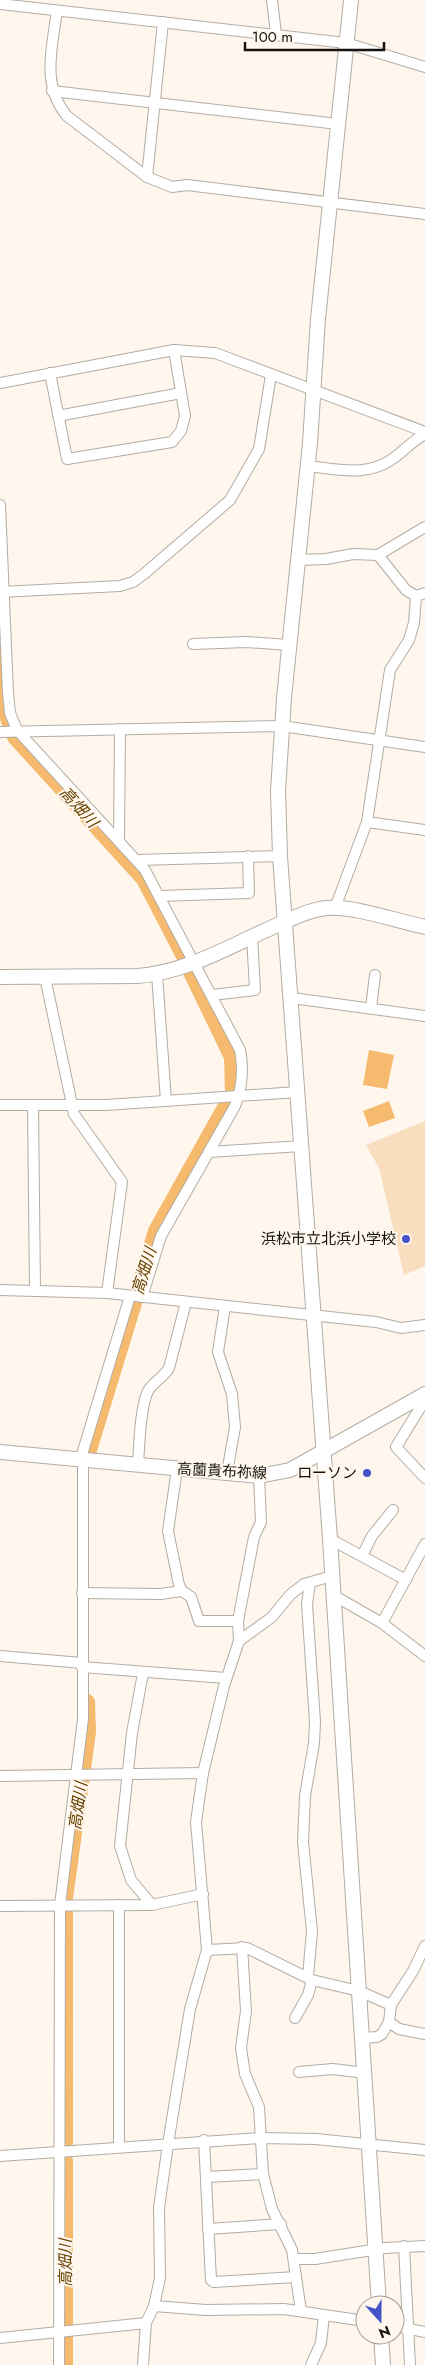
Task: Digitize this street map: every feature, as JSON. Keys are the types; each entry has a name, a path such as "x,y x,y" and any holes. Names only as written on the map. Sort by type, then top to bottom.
{"street":[{"path":"272,0 276,34"},
{"path":"352,0 330,203 308,466 289,645 278,791 280,856 292,998 334,1595 379,2295"},
{"path":"0,4 346,43 425,67"},
{"path":"57,11 50,66 52,90 56,103 67,116 147,177 172,187 187,185 425,214"},
{"path":"147,177 163,22"},
{"path":"52,90 154,104 338,124"},
{"path":"0,383 174,350 216,354 425,433"},
{"path":"50,373 67,459 172,442 181,431 185,416 174,350"},
{"path":"2,592 120,586 133,582 144,574 230,500 259,449 271,375"},
{"path":"58,413 63,415 181,393"},
{"path":"308,466 359,472 390,461 425,433"},
{"path":"0,504 2,592 10,731 119,841 145,870 240,1050 243,1068 239,1096 161,1236 136,1296 81,1461 85,1593 83,1719 81,1774 63,1905 60,2151 63,2331 59,2365"},
{"path":"297,560 326,559 353,554 378,555 425,527"},
{"path":"335,908 367,822 381,740 390,670 409,640 420,594 406,590 378,555"},
{"path":"193,644 246,642 289,645"},
{"path":"10,731 282,726 425,747"},
{"path":"119,841 120,729"},
{"path":"367,822 425,830"},
{"path":"159,896 249,892 248,856"},
{"path":"137,860 280,856"},
{"path":"0,977 137,976 157,974 194,962 311,911 335,908 425,927"},
{"path":"212,995 255,990 252,936"},
{"path":"157,974 166,1101"},
{"path":"371,1008 375,975"},
{"path":"45,977 74,1114 80,1126 122,1182 106,1293"},
{"path":"292,998 425,1016"},
{"path":"0,1105 73,1106 298,1092"},
{"path":"33,1105 35,1291"},
{"path":"209,1152 302,1146"},
{"path":"0,1290 106,1293 376,1322 404,1328 425,1325"},
{"path":"138,1466 140,1432 148,1390 164,1376 169,1368 186,1302"},
{"path":"225,1306 218,1352 232,1394 235,1418 227,1473"},
{"name":"高薗貴布祢線","path":"0,1452 259,1476 290,1470 425,1394"},
{"path":"425,1400 396,1446 425,1478"},
{"path":"177,1469 168,1531 179,1585 182,1591 191,1598 199,1621 238,1621"},
{"path":"143,2365 146,2322 154,2306 160,2278 159,2208 168,2144 190,2009 207,1950 196,1822 203,1773 226,1678 239,1641 238,1621 254,1537 260,1522 259,1476"},
{"path":"362,1556 369,1540 393,1510"},
{"path":"330,1539 406,1580"},
{"path":"382,1623 425,1544"},
{"path":"239,1641 272,1617 290,1595 304,1584 332,1576"},
{"path":"295,2018 308,1995 312,1931 303,1842 306,1796 314,1743 315,1722 307,1604 310,1583"},
{"path":"85,1593 160,1594 182,1591"},
{"path":"334,1595 382,1623 425,1656"},
{"path":"0,1656 143,1673 226,1678"},
{"path":"143,1673 127,1774 121,1851 131,1880 152,1905"},
{"path":"0,1776 203,1773"},
{"path":"0,1906 152,1905 203,1894"},
{"path":"118,2147 119,1905"},
{"path":"362,2038 380,2036 389,2022 391,2005 413,1971 425,1946"},
{"path":"242,1947 246,2011 241,2048 245,2074 259,2107 263,2174 272,2209 281,2224 294,2258 301,2311"},
{"path":"207,1950 242,1947 310,1978 359,1991 391,2005"},
{"path":"389,2022 399,2029 425,2034"},
{"path":"299,2072 333,2069 365,2073"},
{"path":"0,2156 204,2140 260,2138 370,2143 425,2150"},
{"path":"204,2140 210,2276 214,2282 296,2277"},
{"path":"206,2177 263,2174"},
{"path":"208,2229 281,2224"},
{"path":"404,2246 410,2365"},
{"path":"294,2258 315,2259 376,2249 425,2246"},
{"path":"154,2306 206,2310 284,2309 355,2320"},
{"path":"311,2365 321,2343 324,2315"},
{"path":"0,2338 146,2322"},
{"path":"405,2328 425,2332"},
{"path":"382,2345 383,2365"}],"shaded area":[{"path":"369,1050 394,1055 387,1089 363,1085"},
{"path":"389,1101 395,1118 369,1127 363,1111"},
{"path":"425,1121 425,1266 404,1275 379,1168 366,1145"}],"waterway":[{"name":"高畑川","path":"0,649 3,704 15,737 144,879 184,956"},
{"name":"高畑川","path":"190,970 232,1057 233,1091"},
{"name":"高畑川","path":"89,1450 156,1231 227,1104"},
{"name":"高畑川","path":"65,2143 65,1898 88,1732 87,1702"},
{"name":"高畑川","path":"65,2161 65,2365"}],"place":[{"name":"浜松市立北浜小学校","path":"406,1239"},
{"name":"ローソン","path":"367,1473"}]}
